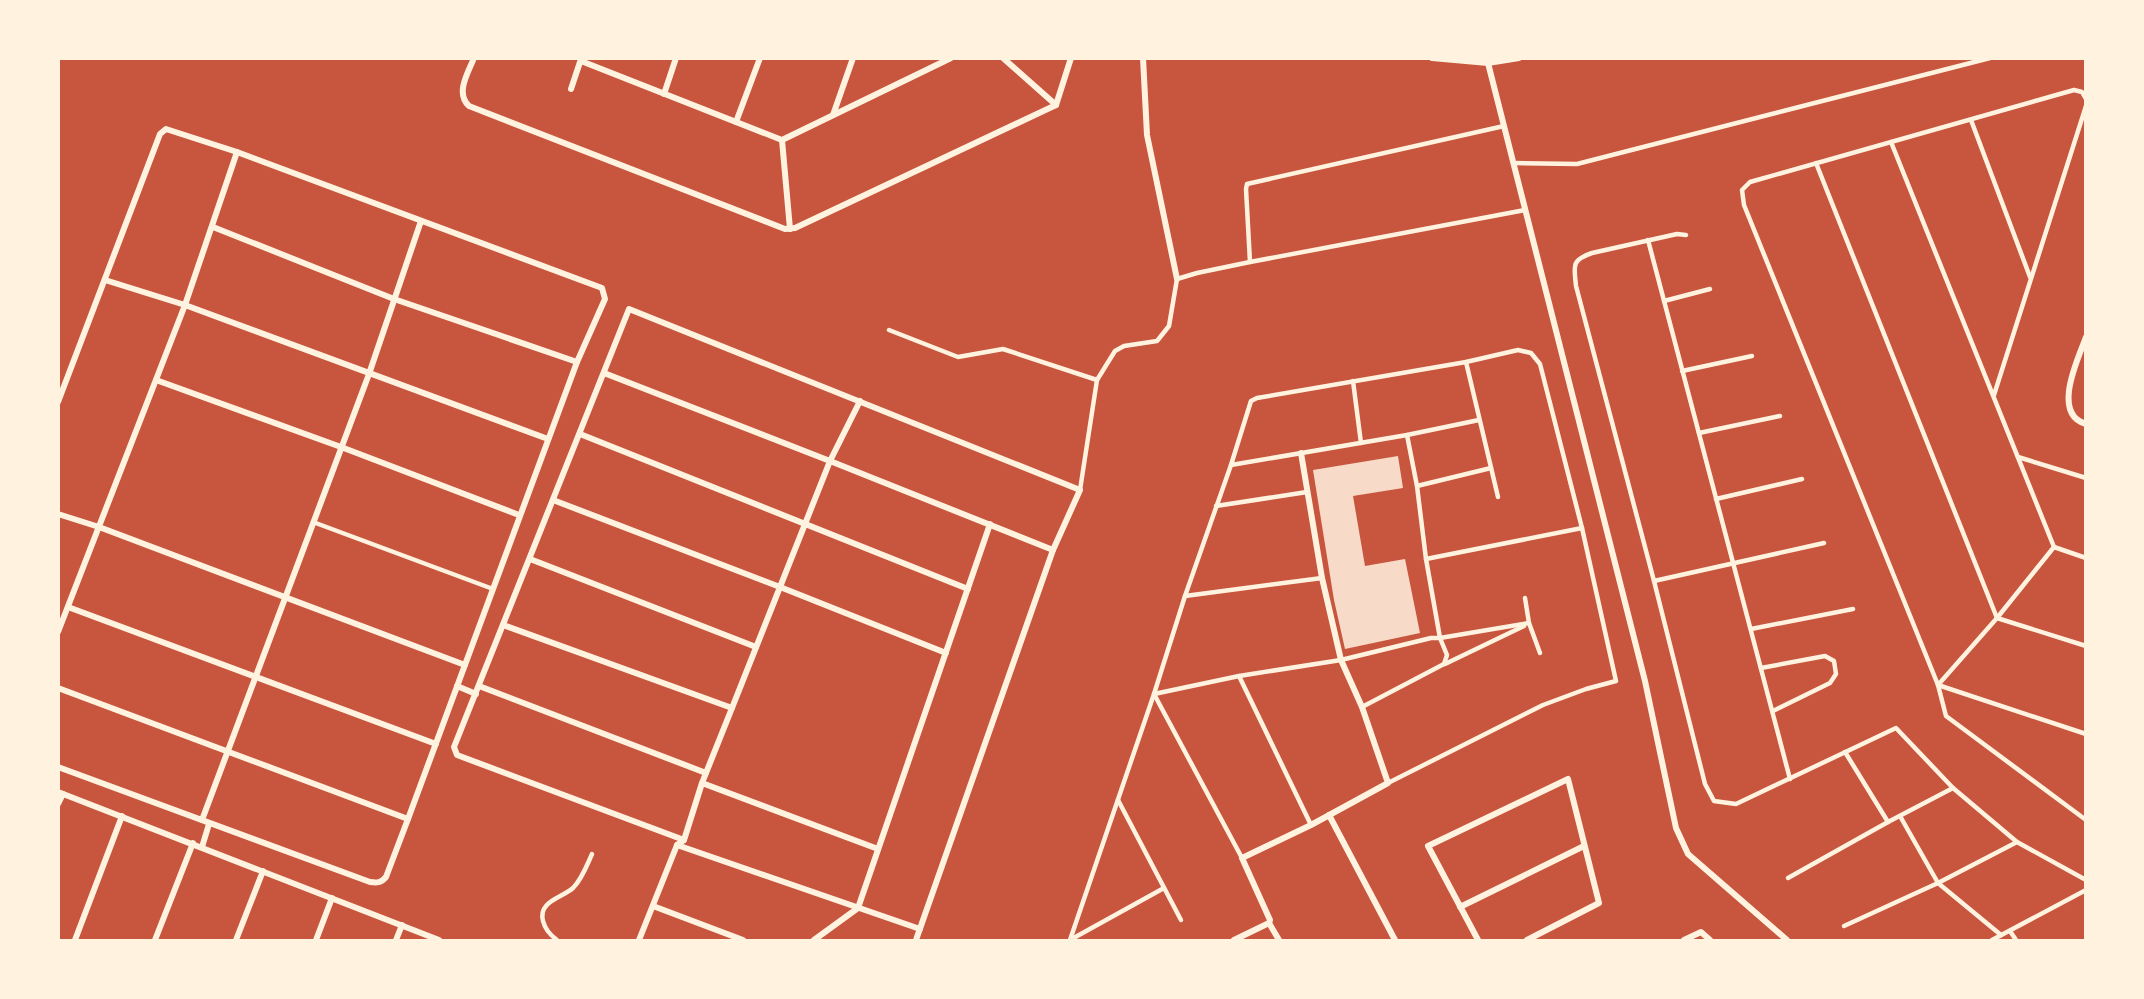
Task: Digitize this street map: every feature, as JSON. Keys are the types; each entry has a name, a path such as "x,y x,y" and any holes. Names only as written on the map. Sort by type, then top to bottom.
{"street":[{"path":"474,58 462,90 465,102 469,106 785,229 790,229 1056,105 1071,58"},
{"path":"664,94 676,58"},
{"path":"736,122 760,58"},
{"path":"833,116 852,58"},
{"path":"570,88 581,60 782,140 951,58"},
{"path":"1003,58 1056,105"},
{"path":"1143,58 1147,135 1177,279"},
{"path":"1432,58 1488,63 1519,58"},
{"path":"1488,63 1645,681 1676,828 1688,854 1787,940"},
{"path":"58,402 162,130 170,129 237,152 602,288 605,298 577,362 519,515 459,687 386,877 377,883 209,825 202,820 58,767"},
{"path":"782,140 790,229"},
{"path":"58,632 185,305 237,152"},
{"path":"202,820 369,374 421,221"},
{"path":"213,227 394,298 577,362"},
{"path":"105,280 185,305 548,439"},
{"path":"684,840 457,755 454,747 628,309 1080,490 1053,550 916,940"},
{"path":"2085,337 2067,394 2068,407 2080,423 2085,424"},
{"path":"604,373 1053,550"},
{"path":"156,380 342,447 519,515"},
{"path":"639,940 677,845 684,840 702,783 830,461 860,401"},
{"path":"580,434 806,522 968,589"},
{"path":"1279,940 1269,923 1269,916 1242,858 1311,825 1388,783 1362,707 1341,660 1322,578 1301,453"},
{"path":"553,500 780,586 946,653"},
{"path":"58,514 99,527 465,665"},
{"path":"814,940 858,908 990,524"},
{"path":"530,559 756,647"},
{"path":"68,607 436,744"},
{"path":"503,625 732,708"},
{"path":"459,687 474,693"},
{"path":"479,687 706,773"},
{"path":"58,688 408,819"},
{"path":"1478,940 1428,846 1568,779 1599,903 1540,938 1527,940"},
{"path":"702,783 878,849"},
{"path":"58,804 61,793 193,843 203,844 263,871 439,940"},
{"path":"1329,815 1395,940"},
{"path":"75,940 122,816"},
{"path":"203,844 209,825"},
{"path":"155,940 193,843"},
{"path":"677,845 920,929"},
{"path":"1460,907 1584,846"},
{"path":"236,940 263,871"},
{"path":"316,940 333,898"},
{"path":"653,906 743,940"},
{"path":"1234,940 1269,923"},
{"path":"396,940 402,925"},
{"path":"1684,940 1701,932 1710,940"}],"lane":[{"path":"1513,163 1577,164 1990,58"},
{"path":"2085,99 2082,92 2074,90 1816,162 1750,182 1742,190 1744,205 1938,685 1946,716 2085,820"},
{"path":"1994,397 2085,106"},
{"path":"1971,120 2030,278"},
{"path":"1250,262 1247,184 1504,126"},
{"path":"1891,142 2054,547 2085,558"},
{"path":"1816,162 1998,618"},
{"path":"1080,490 1097,380 1115,351 1124,346 1157,341 1169,326 1177,279 1250,262 1525,210"},
{"path":"1686,235 1677,234 1579,257 1574,266 1576,286 1705,784 1714,801 1736,804 1896,728 1953,788 2016,842 2085,880"},
{"path":"1648,240 1791,779"},
{"path":"1664,301 1710,289"},
{"path":"889,330 958,357 1003,349 1097,380"},
{"path":"1070,940 1251,401 1257,398 1466,362 1518,350 1531,353 1540,364 1582,528 1616,681 1586,689 1544,705 1388,783"},
{"path":"1682,371 1752,356"},
{"path":"1466,362 1498,497"},
{"path":"1353,381 1361,442"},
{"path":"1699,433 1780,416"},
{"path":"1231,465 1407,435 1479,420"},
{"path":"1407,435 1440,638 1447,656 1444,664"},
{"path":"2018,457 2085,478"},
{"path":"1417,486 1491,468"},
{"path":"1716,499 1802,479"},
{"path":"1215,506 1307,492"},
{"path":"313,522 493,589"},
{"path":"1426,560 1582,528"},
{"path":"1654,581 1824,543"},
{"path":"1938,685 1998,618 2054,547"},
{"path":"1185,596 1322,578"},
{"path":"1525,598 1529,623 1540,653"},
{"path":"1751,629 1853,609"},
{"path":"1998,618 2085,646"},
{"path":"1154,694 1239,676 1341,660 1431,638 1529,623"},
{"path":"1362,707 1529,623"},
{"path":"1761,668 1825,656 1834,662 1836,674 1830,683 1773,711"},
{"path":"1239,676 1311,825"},
{"path":"1938,685 2085,734"},
{"path":"1154,694 1242,858"},
{"path":"1845,752 1888,822"},
{"path":"1788,878 1953,788"},
{"path":"1118,800 1181,920"},
{"path":"1900,816 1938,883 2001,935"},
{"path":"1844,926 1938,883 2016,842"},
{"path":"556,940 547,930 542,917 543,911 551,901 573,888 583,874 592,854"},
{"path":"1070,940 1164,888"},
{"path":"1992,940 2085,890"},
{"path":"2010,931 2016,940"}],"building":[{"path":"1398,456 1403,488 1353,496 1365,566 1405,559 1420,633 1345,649 1334,600 1313,470"}]}
